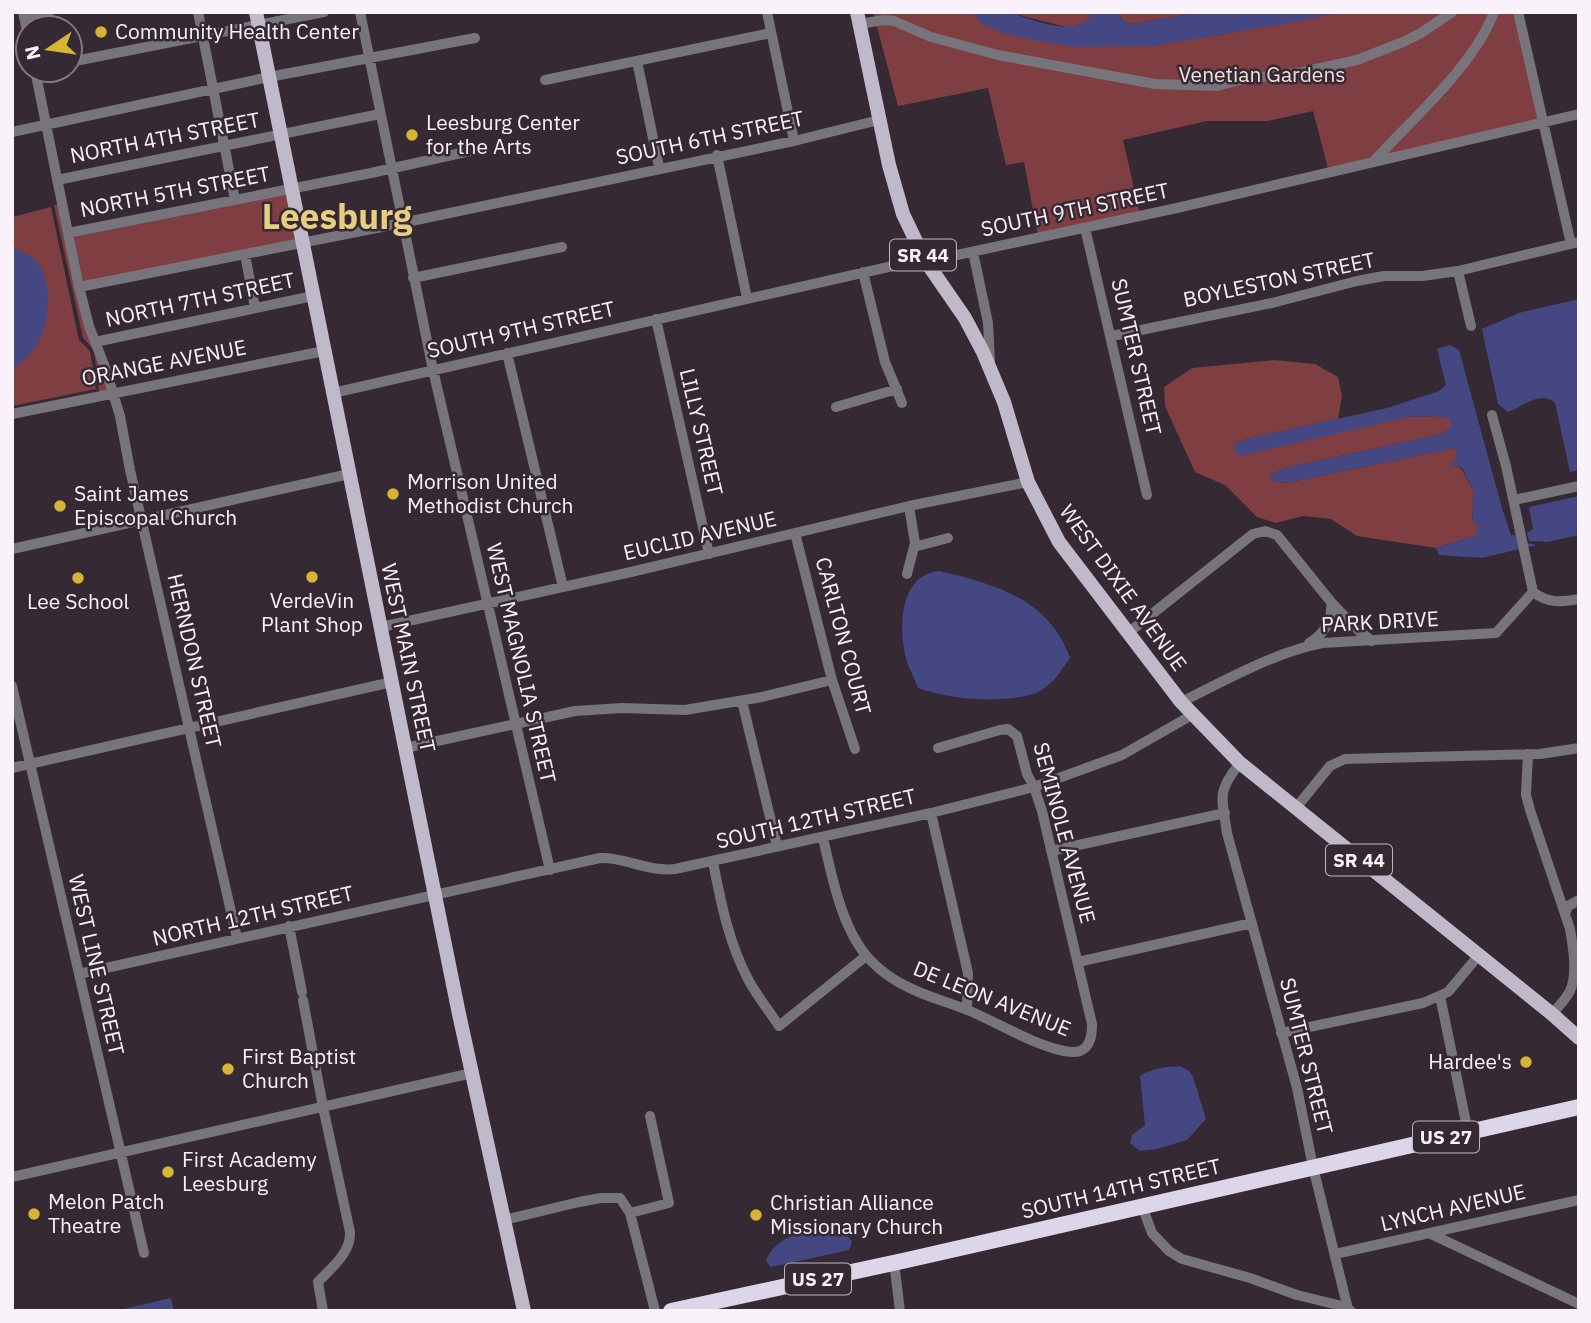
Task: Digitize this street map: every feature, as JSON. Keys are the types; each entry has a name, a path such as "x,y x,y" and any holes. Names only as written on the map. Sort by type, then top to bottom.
{"highway":[{"name":"SOUTH 14TH STREET","path":"671,1311 1579,1107"}],"main road":[{"name":"WEST DIXIE AVENUE","path":"858,18 898,198 925,260 965,318 991,368 1028,482 1059,542 1181,702 1240,763 1579,1038"},
{"name":"WEST MAIN STREET","path":"258,19 435,896 524,1311"}],"street":[{"path":"198,12 235,200"},
{"path":"84,59 204,36 258,19 324,12"},
{"name":"WEST MAGNOLIA STREET","path":"360,12 433,370 550,870"},
{"path":"767,12 794,141"},
{"path":"858,18 894,21 930,37 985,52 1155,84 1217,86 1357,60 1422,33 1452,12"},
{"path":"1374,160 1461,67 1478,45 1494,12"},
{"path":"1518,12 1575,243"},
{"path":"545,80 771,33"},
{"path":"12,132 269,77 475,38"},
{"path":"637,61 659,167"},
{"name":"HERNDON STREET","path":"38,84 79,287 114,393 237,938"},
{"name":"NORTH 4TH STREET","path":"57,180 380,114"},
{"name":"SOUTH 9TH STREET","path":"333,393 863,272 1085,228 1579,114"},
{"name":"SOUTH 6TH STREET","path":"79,287 402,223 659,167 794,141 880,120"},
{"name":"NORTH 5TH STREET","path":"68,233 479,149"},
{"path":"718,155 747,298"},
{"name":"SUMTER STREET","path":"1085,228 1147,495"},
{"name":"BOYLESTON STREET","path":"1112,336 1272,303 1357,281 1384,276 1422,276 1458,271 1575,243"},
{"path":"413,278 562,247"},
{"path":"973,252 988,323 991,368"},
{"path":"245,254 256,308"},
{"path":"1458,271 1471,326"},
{"path":"863,272 885,362 902,403"},
{"name":"NORTH 7TH STREET","path":"95,342 313,296"},
{"name":"LILLY STREET","path":"656,319 709,554"},
{"name":"ORANGE AVENUE","path":"12,414 324,351"},
{"path":"507,353 563,587"},
{"path":"836,407 897,389"},
{"path":"1492,415 1521,528 1533,592 1551,601 1579,599"},
{"path":"12,549 349,474"},
{"name":"EUCLID AVENUE","path":"380,627 709,554 909,506 1028,482"},
{"path":"1514,500 1579,486"},
{"path":"906,574 914,547 909,506"},
{"path":"1128,634 1259,532 1272,532 1331,602 1371,640"},
{"name":"CARLTON COURT","path":"795,533 832,680 855,749"},
{"path":"914,547 948,538"},
{"name":"PARK DRIVE","path":"1181,702 1278,656 1322,643 1490,635 1500,631 1533,592"},
{"path":"1304,647 1324,632 1331,614 1331,602"},
{"path":"405,748 592,709 669,711 742,701 832,680"},
{"path":"12,768 392,681"},
{"name":"WEST LINE STREET","path":"12,686 144,1253"},
{"path":"742,701 778,846"},
{"name":"SOUTH 12TH STREET","path":"435,896 600,858 663,871 931,813 1034,787 1122,755 1192,715"},
{"name":"SEMINOLE AVENUE","path":"937,748 1000,730 1013,731 1021,746 1030,782 1034,787 1092,1023"},
{"path":"1295,809 1330,766 1345,759 1528,754 1579,748"},
{"path":"1528,754 1527,794 1530,810 1573,945 1573,982 1566,998 1552,1014"},
{"name":"SUMTER STREET","path":"1240,763 1223,787 1230,844 1297,1088 1313,1167 1350,1310"},
{"path":"931,813 968,973 967,1010"},
{"path":"1051,851 1225,813"},
{"name":"DE LEON AVENUE","path":"823,838 836,894 866,956 886,974 903,985 1039,1042 1072,1052 1078,1052 1087,1046 1091,1038 1092,1023"},
{"path":"713,862 729,935 757,995 779,1026 866,956"},
{"name":"NORTH 12TH STREET","path":"79,974 435,896"},
{"path":"1565,914 1568,906 1579,900"},
{"path":"1078,962 1252,922"},
{"path":"289,926 351,1242 318,1282 323,1311"},
{"path":"1281,1033 1423,1003 1440,996 1457,982 1479,955"},
{"path":"1440,996 1468,1132"},
{"path":"12,1177 472,1073"},
{"path":"630,1213 669,1203 650,1116"},
{"path":"504,1220 579,1202 620,1198 630,1213 655,1311"},
{"name":"LYNCH AVENUE","path":"1335,1254 1579,1200"},
{"path":"1142,1206 1152,1233 1160,1243 1182,1259 1350,1310"},
{"path":"1431,1234 1579,1304"},
{"path":"894,1262 900,1311"}],"green space":[{"path":"873,12 973,12 982,24 1213,36 1341,12 1516,12 1543,118 1329,172 1313,111 1268,121 1207,121 1123,140 1140,214 1038,236 1024,162 1006,165 988,88 898,106"},
{"path":"1007,12 1093,12 1088,21 1070,28"},
{"name":"Venetian Gardens","path":"1119,12 1203,12 1131,24 1122,20"},
{"path":"287,193 295,240 83,282 74,237"},
{"path":"61,204 112,393 99,391 94,350 83,338 54,205"},
{"path":"51,207 79,340 90,351 96,389 12,406 12,217"},
{"path":"1274,360 1315,364 1338,377 1342,396 1338,419 1235,443 1235,452 1408,417 1437,416 1451,419 1451,428 1442,434 1289,467 1270,475 1272,481 1286,483 1454,448 1458,456 1451,464 1461,468 1474,491 1472,520 1477,523 1477,535 1436,548 1357,536 1331,519 1303,516 1276,523 1257,517 1225,485 1195,472 1165,406 1164,387 1192,368"}],"water":[{"path":"973,12 1007,12 1041,23 1065,27 1076,26 1093,12 1119,12 1122,20 1131,24 1203,12 1341,12 1153,46 1072,47 1009,35 982,24"},
{"path":"12,248 28,255 42,270 48,291 48,303 41,337 31,353 12,369"},
{"path":"1579,299 1579,470 1570,472 1555,403 1550,399 1539,399 1508,412 1498,404 1482,329 1519,313"},
{"path":"1450,345 1459,350 1511,535 1524,536 1527,543 1537,545 1482,558 1439,555 1436,548 1477,535 1477,523 1472,521 1474,491 1462,468 1450,464 1458,456 1454,448 1286,483 1272,481 1270,475 1289,467 1442,434 1451,428 1450,419 1437,416 1408,417 1240,456 1235,452 1235,443 1254,437 1387,408 1439,391 1446,385 1437,349"},
{"path":"1579,496 1579,535 1548,542 1529,541 1527,533 1533,529 1529,507"},
{"path":"939,571 980,582 1018,597 1049,621 1070,658 1051,683 1036,693 1008,699 961,698 918,688 904,649 904,606 915,583 925,575"},
{"path":"1180,1066 1193,1077 1206,1119 1187,1140 1140,1151 1130,1143 1132,1135 1145,1125 1140,1076 1159,1068"},
{"path":"825,1226 846,1233 852,1242 849,1250 771,1267 766,1261 776,1246 790,1236"},
{"path":"171,1298 174,1311 115,1311"}],"place":[{"name":"Community Health Center","path":"101,32"},
{"name":"Leesburg Center for the Arts","path":"412,135"},
{"name":"Morrison United Methodist Church","path":"393,494"},
{"name":"Saint James Episcopal Church","path":"60,506"},
{"name":"VerdeVin Plant Shop","path":"312,577"},
{"name":"Lee School","path":"78,578"},
{"name":"Hardee's","path":"1526,1062"},
{"name":"First Baptist Church","path":"228,1069"},
{"name":"First Academy Leesburg","path":"168,1172"},
{"name":"Melon Patch Theatre","path":"34,1214"},
{"name":"Christian Alliance Missionary Church","path":"756,1215"}],"district":[{"name":"Leesburg","path":"337,217"}]}
